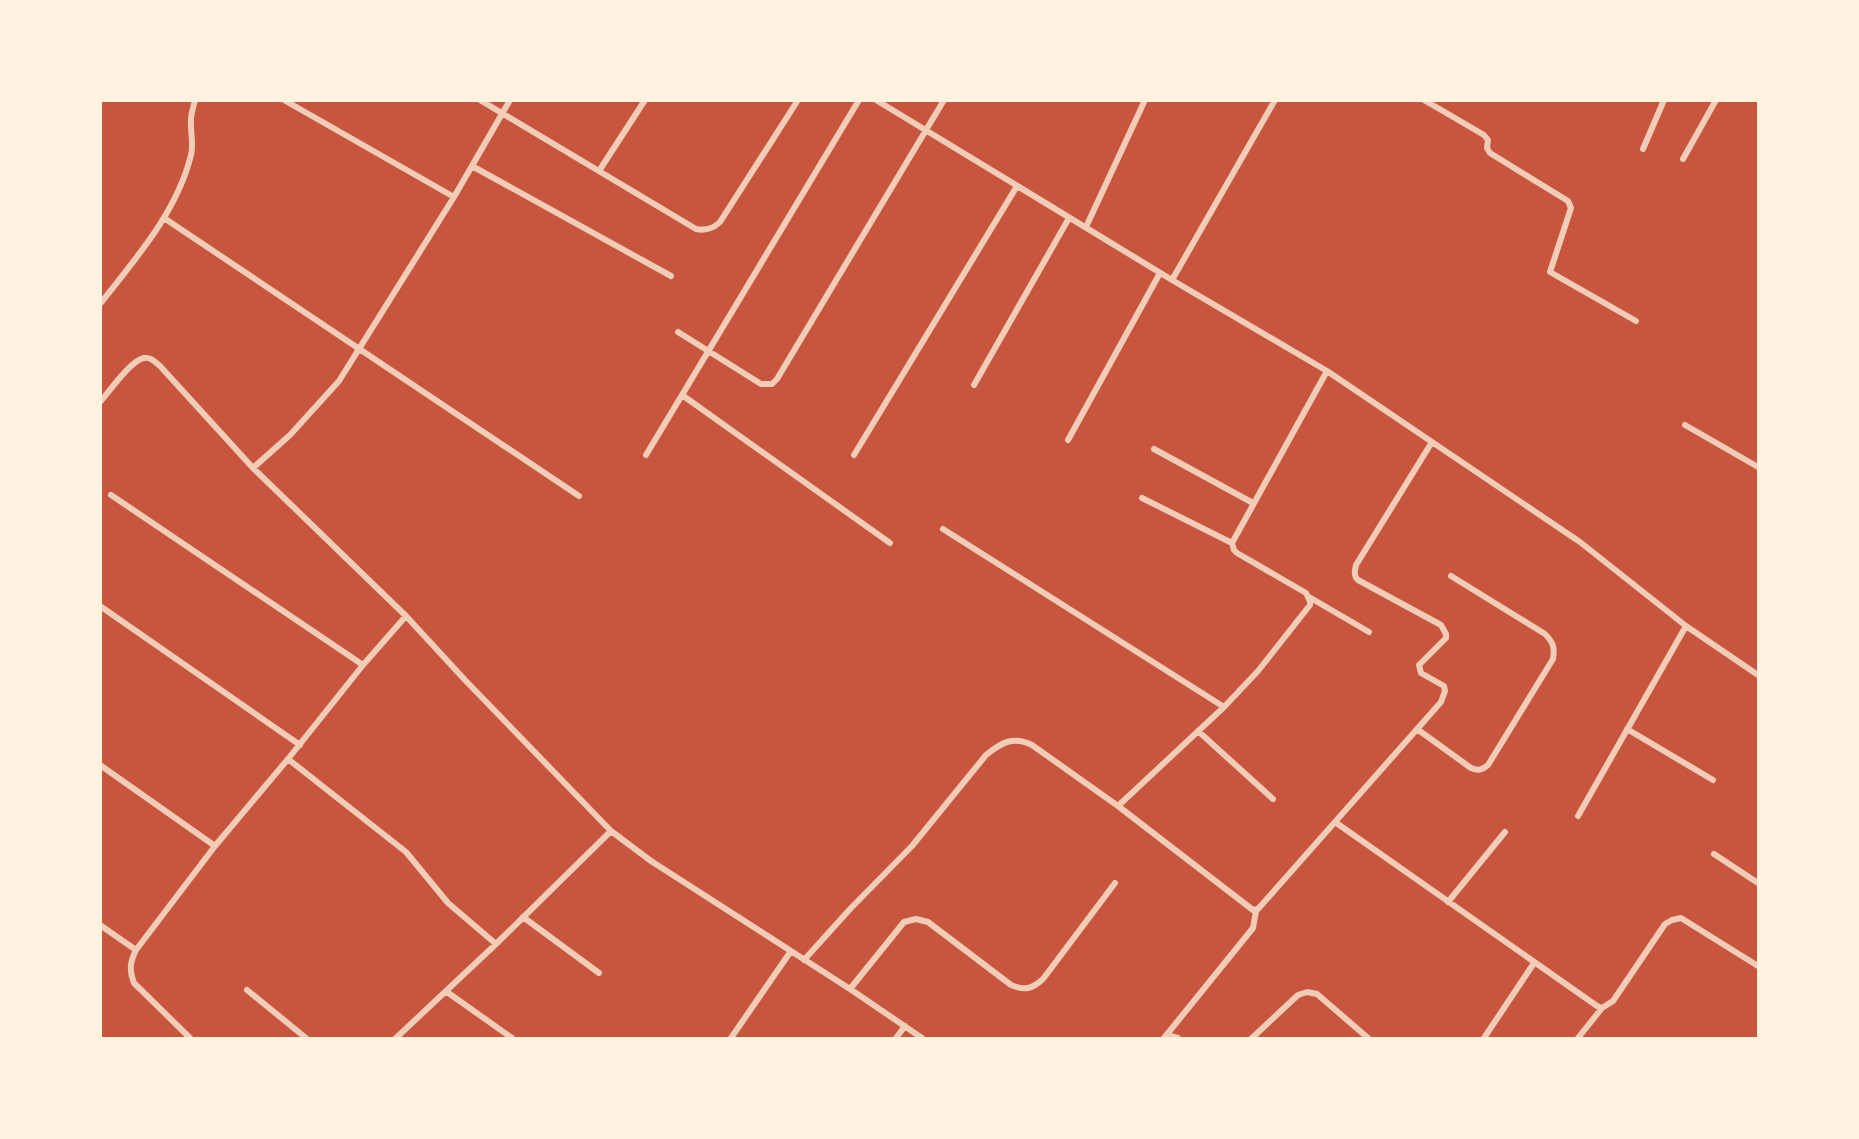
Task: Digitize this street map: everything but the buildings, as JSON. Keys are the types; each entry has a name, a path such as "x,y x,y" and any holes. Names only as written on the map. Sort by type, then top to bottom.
{"street":[{"path":"100,304 143,249 185,181 193,151 191,118 195,100"},
{"path":"284,100 454,197"},
{"path":"480,100 696,229 709,230 720,222 798,100"},
{"path":"253,468 290,435 339,381 454,197 510,100"},
{"path":"599,171 645,100"},
{"path":"646,455 859,100"},
{"path":"876,100 1160,273 1327,371 1580,542 1686,626 1758,673"},
{"path":"678,332 761,384 772,384 945,100"},
{"path":"1086,227 1145,100"},
{"path":"1172,280 1275,100"},
{"path":"1424,100 1484,135 1488,140 1487,148 1490,153 1568,201 1571,208 1550,272 1636,321"},
{"path":"1643,149 1664,100"},
{"path":"1683,159 1716,100"},
{"path":"472,166 671,276"},
{"path":"854,455 1017,186"},
{"path":"164,218 579,496"},
{"path":"974,385 1069,218"},
{"path":"1068,440 1160,273"},
{"path":"100,402 131,366 145,357 152,359 253,468 406,616 465,681 611,831 651,861 850,989 921,1038"},
{"path":"1327,371 1232,543 1237,553 1369,632"},
{"path":"682,395 890,543"},
{"path":"1685,425 1758,467"},
{"path":"1164,1038 1253,928 1256,910 1445,695 1444,686 1423,675 1419,670 1419,665 1446,638 1444,629 1441,625 1358,579 1354,572 1356,565 1432,442"},
{"path":"1154,449 1253,503"},
{"path":"111,495 363,665"},
{"path":"1142,498 1232,543"},
{"path":"943,529 1224,707"},
{"path":"1417,729 1471,768 1483,769 1488,765 1553,659 1555,649 1552,640 1545,634 1451,576"},
{"path":"1118,806 1224,707 1258,671 1306,611 1310,605 1308,597"},
{"path":"100,606 300,745"},
{"path":"190,1038 134,983 130,972 131,960 136,950 215,846 406,616"},
{"path":"1578,816 1686,626"},
{"path":"1627,729 1713,780"},
{"path":"1198,731 1273,799"},
{"path":"804,960 912,846 986,755 1000,744 1021,740 1032,745 1118,806 1252,910 1256,910"},
{"path":"288,759 406,852 448,903 496,944"},
{"path":"100,765 215,846"},
{"path":"1335,822 1592,1004 1602,1008"},
{"path":"396,1038 447,992 611,831"},
{"path":"1448,902 1505,832"},
{"path":"1714,854 1758,884"},
{"path":"850,989 904,922 916,919 928,922 1011,985 1022,990 1034,987 1043,979 1114,883"},
{"path":"524,917 599,973"},
{"path":"1578,1038 1602,1008 1613,1001 1665,924 1676,918 1681,918 1758,966"},
{"path":"100,925 136,950"},
{"path":"731,1038 791,951"},
{"path":"1484,1038 1534,963"},
{"path":"248,990 306,1038"},
{"path":"447,992 512,1038"},
{"path":"1252,1038 1298,995 1307,992 1317,994 1368,1038"},
{"path":"896,1038 905,1026"},
{"path":"1164,1038 1171,1036 1178,1038"}]}
